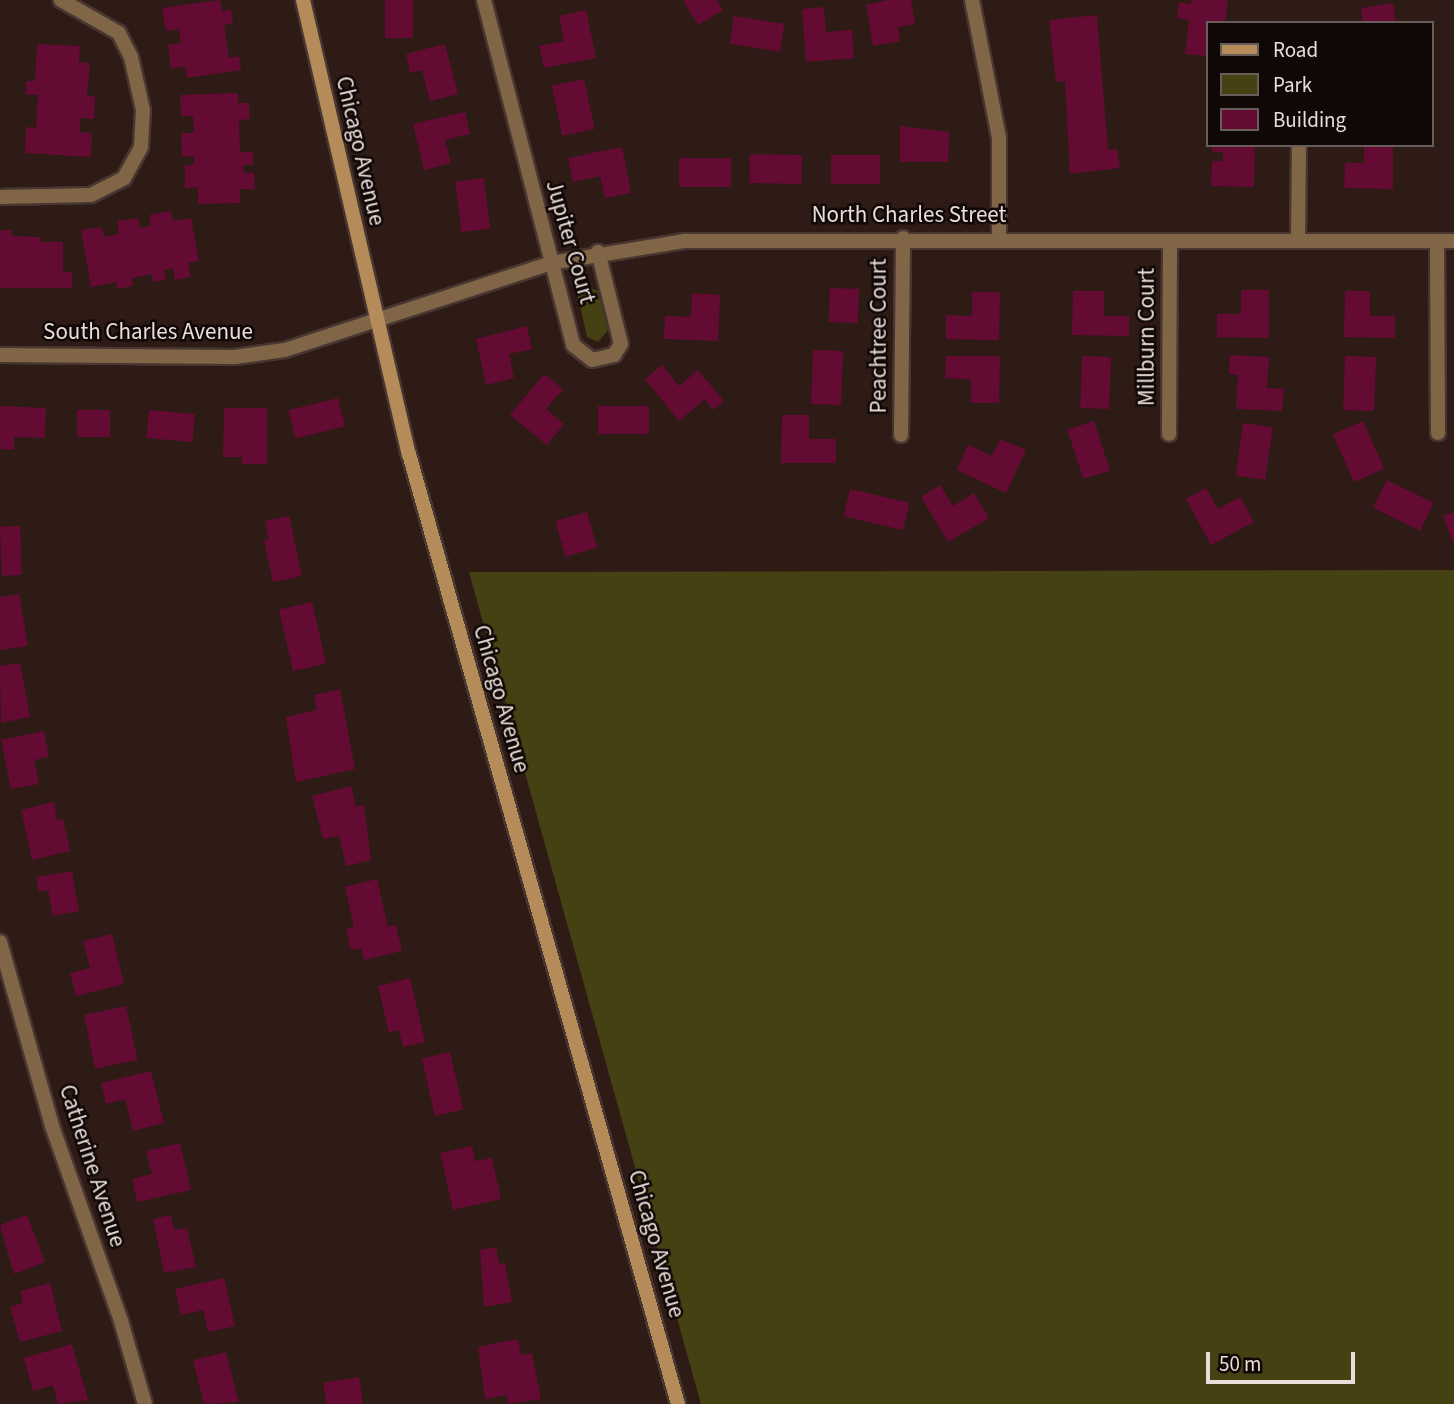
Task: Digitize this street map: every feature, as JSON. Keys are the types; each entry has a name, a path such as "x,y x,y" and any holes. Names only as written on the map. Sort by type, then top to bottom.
{"main road":[{"name":"Chicago Avenue","path":"303,0 376,321 455,622 678,1404"}],"street":[{"path":"0,197 91,195 124,178 141,147 143,110 125,45 118,33 61,0"},
{"name":"Jupiter Court","path":"484,0 573,345 592,360 603,360 614,355 621,344 598,252"},
{"path":"972,0 998,124 999,238"},
{"path":"1298,240 1299,147"},
{"name":"North Charles Street","path":"376,321 551,264 598,252 732,238 1454,241"},
{"name":"Peachtree Court","path":"901,435 903,238"},
{"name":"Millburn Court","path":"1169,434 1170,241"},
{"path":"1437,241 1438,433"},
{"name":"South Charles Avenue","path":"0,355 253,356 315,343 376,321"},
{"name":"Catherine Avenue","path":"0,942 52,1126 121,1321 145,1404"}],"green space":[{"path":"586,286 598,291 608,330 598,342 587,337 578,296"},
{"path":"1454,570 1454,1404 701,1404 469,572"}],"building":[{"path":"220,0 222,11 231,10 233,24 224,25 229,58 239,56 241,70 187,78 185,66 171,69 168,45 181,43 179,29 166,31 162,8"},
{"path":"385,0 413,0 413,38 385,38"},
{"path":"683,0 717,0 723,10 698,25"},
{"path":"887,0 911,0 915,24 898,27 900,41 873,46 866,5"},
{"path":"1191,0 1228,0 1225,21 1206,21 1206,56 1185,54 1189,20 1177,18 1179,2 1191,4"},
{"path":"1393,3 1396,21 1363,21 1361,8"},
{"path":"824,7 826,32 852,30 854,58 806,62 802,9"},
{"path":"586,10 596,58 544,68 539,46 564,41 559,16"},
{"path":"1097,15 1108,150 1117,149 1120,168 1070,174 1065,81 1056,82 1049,20"},
{"path":"734,16 784,24 780,52 730,44"},
{"path":"37,44 80,46 79,62 90,63 87,96 95,96 94,119 80,118 80,132 92,133 91,157 25,153 26,127 36,128 38,95 26,94 26,81 35,81"},
{"path":"445,44 458,94 430,101 422,70 410,73 406,54"},
{"path":"584,79 595,129 562,136 552,86"},
{"path":"238,93 238,103 249,103 250,119 239,120 240,152 253,152 253,165 243,165 244,173 254,173 255,189 240,189 240,203 198,204 198,187 185,188 185,165 194,165 194,156 182,157 181,133 194,133 193,116 181,116 180,95"},
{"path":"465,112 470,134 445,140 451,163 424,170 413,124"},
{"path":"900,126 949,132 948,162 900,162"},
{"path":"622,147 631,193 605,198 600,176 573,182 568,158"},
{"path":"1212,147 1255,147 1254,187 1211,186 1212,161 1223,161 1223,152 1212,152"},
{"path":"1364,147 1393,147 1393,189 1344,188 1345,163 1364,163"},
{"path":"750,154 802,155 801,184 749,183"},
{"path":"831,155 880,155 880,184 831,184"},
{"path":"679,158 731,158 731,187 679,187"},
{"path":"484,178 490,229 461,232 455,182"},
{"path":"171,211 173,221 191,218 199,261 188,263 191,277 175,280 173,268 164,270 166,280 153,282 152,274 132,278 133,286 117,289 116,282 91,287 81,230 102,227 104,237 119,234 117,221 138,218 140,228 151,226 149,215"},
{"path":"0,230 12,230 12,236 41,237 41,242 63,242 63,272 72,272 72,288 0,288"},
{"path":"830,288 859,289 858,323 829,322"},
{"path":"1241,290 1269,290 1269,338 1217,337 1217,314 1241,314"},
{"path":"1073,291 1104,291 1104,316 1129,316 1129,336 1072,335"},
{"path":"1345,291 1370,291 1370,316 1395,316 1395,338 1344,337"},
{"path":"972,292 1000,292 999,340 946,339 946,315 972,316"},
{"path":"692,293 720,295 718,341 664,339 665,316 691,317"},
{"path":"527,326 532,349 509,354 514,378 486,385 476,339"},
{"path":"813,350 843,351 841,405 811,404"},
{"path":"1230,355 1269,357 1267,388 1284,389 1282,411 1236,409 1238,375 1229,374"},
{"path":"946,356 1000,356 999,403 971,403 971,379 945,378"},
{"path":"1082,356 1111,357 1109,409 1080,408"},
{"path":"1345,356 1376,357 1374,411 1343,410"},
{"path":"662,365 679,386 698,370 724,401 713,410 705,399 679,421 645,379"},
{"path":"544,374 563,389 546,409 564,424 547,445 510,415"},
{"path":"338,398 345,426 296,438 289,410"},
{"path":"0,406 46,408 45,438 14,437 14,450 0,449"},
{"path":"598,406 649,406 649,434 598,434"},
{"path":"224,408 267,408 267,464 242,464 242,457 223,457"},
{"path":"77,410 110,410 110,437 77,437"},
{"path":"149,410 195,414 192,442 147,438"},
{"path":"782,415 809,415 809,439 836,439 836,463 781,463"},
{"path":"1094,421 1110,470 1083,479 1067,430"},
{"path":"1363,421 1384,469 1354,482 1333,434"},
{"path":"1243,423 1273,427 1265,480 1236,475"},
{"path":"1000,439 1026,450 1006,493 957,470 968,445 992,456"},
{"path":"1387,480 1434,503 1420,531 1373,508"},
{"path":"940,485 953,506 974,493 989,518 948,542 921,497"},
{"path":"1206,488 1218,509 1240,497 1254,522 1211,545 1186,499"},
{"path":"850,489 909,503 903,530 844,516"},
{"path":"587,512 597,548 565,557 555,521"},
{"path":"1454,512 1454,545 1443,516"},
{"path":"289,516 302,576 273,582 264,540 269,539 265,521"},
{"path":"20,526 22,575 2,576 0,527"},
{"path":"19,594 28,646 0,650 0,597"},
{"path":"312,602 326,663 293,671 279,610"},
{"path":"20,663 30,717 1,723 0,666"},
{"path":"340,689 355,769 296,782 286,717 317,710 314,695"},
{"path":"44,731 49,757 34,760 39,784 11,789 1,740"},
{"path":"351,786 356,807 364,805 371,860 346,866 339,836 323,839 312,796"},
{"path":"54,802 57,820 63,819 70,851 32,860 21,810"},
{"path":"72,871 79,911 53,916 48,890 39,892 36,877"},
{"path":"377,879 388,927 396,925 402,951 364,960 361,948 351,950 346,929 354,927 345,887"},
{"path":"112,934 124,984 76,996 70,973 90,968 83,941"},
{"path":"410,978 425,1042 403,1047 399,1030 389,1033 378,986"},
{"path":"126,1006 137,1060 95,1069 84,1015"},
{"path":"450,1052 463,1109 435,1116 422,1059"},
{"path":"151,1071 164,1123 133,1131 125,1099 106,1104 101,1083"},
{"path":"180,1143 191,1190 137,1202 132,1179 152,1174 146,1151"},
{"path":"472,1146 475,1161 492,1158 501,1199 453,1210 440,1153"},
{"path":"27,1215 45,1262 14,1274 0,1225"},
{"path":"171,1215 174,1230 187,1228 196,1267 164,1273 153,1219"},
{"path":"496,1247 499,1264 505,1263 512,1302 484,1307 480,1250"},
{"path":"224,1278 235,1326 208,1332 203,1310 181,1315 175,1289"},
{"path":"50,1283 62,1331 20,1342 10,1307 23,1303 20,1291"},
{"path":"518,1339 521,1355 532,1353 541,1399 508,1404 507,1395 485,1399 478,1347"},
{"path":"72,1344 88,1400 58,1404 53,1385 33,1391 24,1358"},
{"path":"226,1352 239,1402 204,1404 193,1360"},
{"path":"359,1377 363,1404 327,1404 323,1383"}]}
